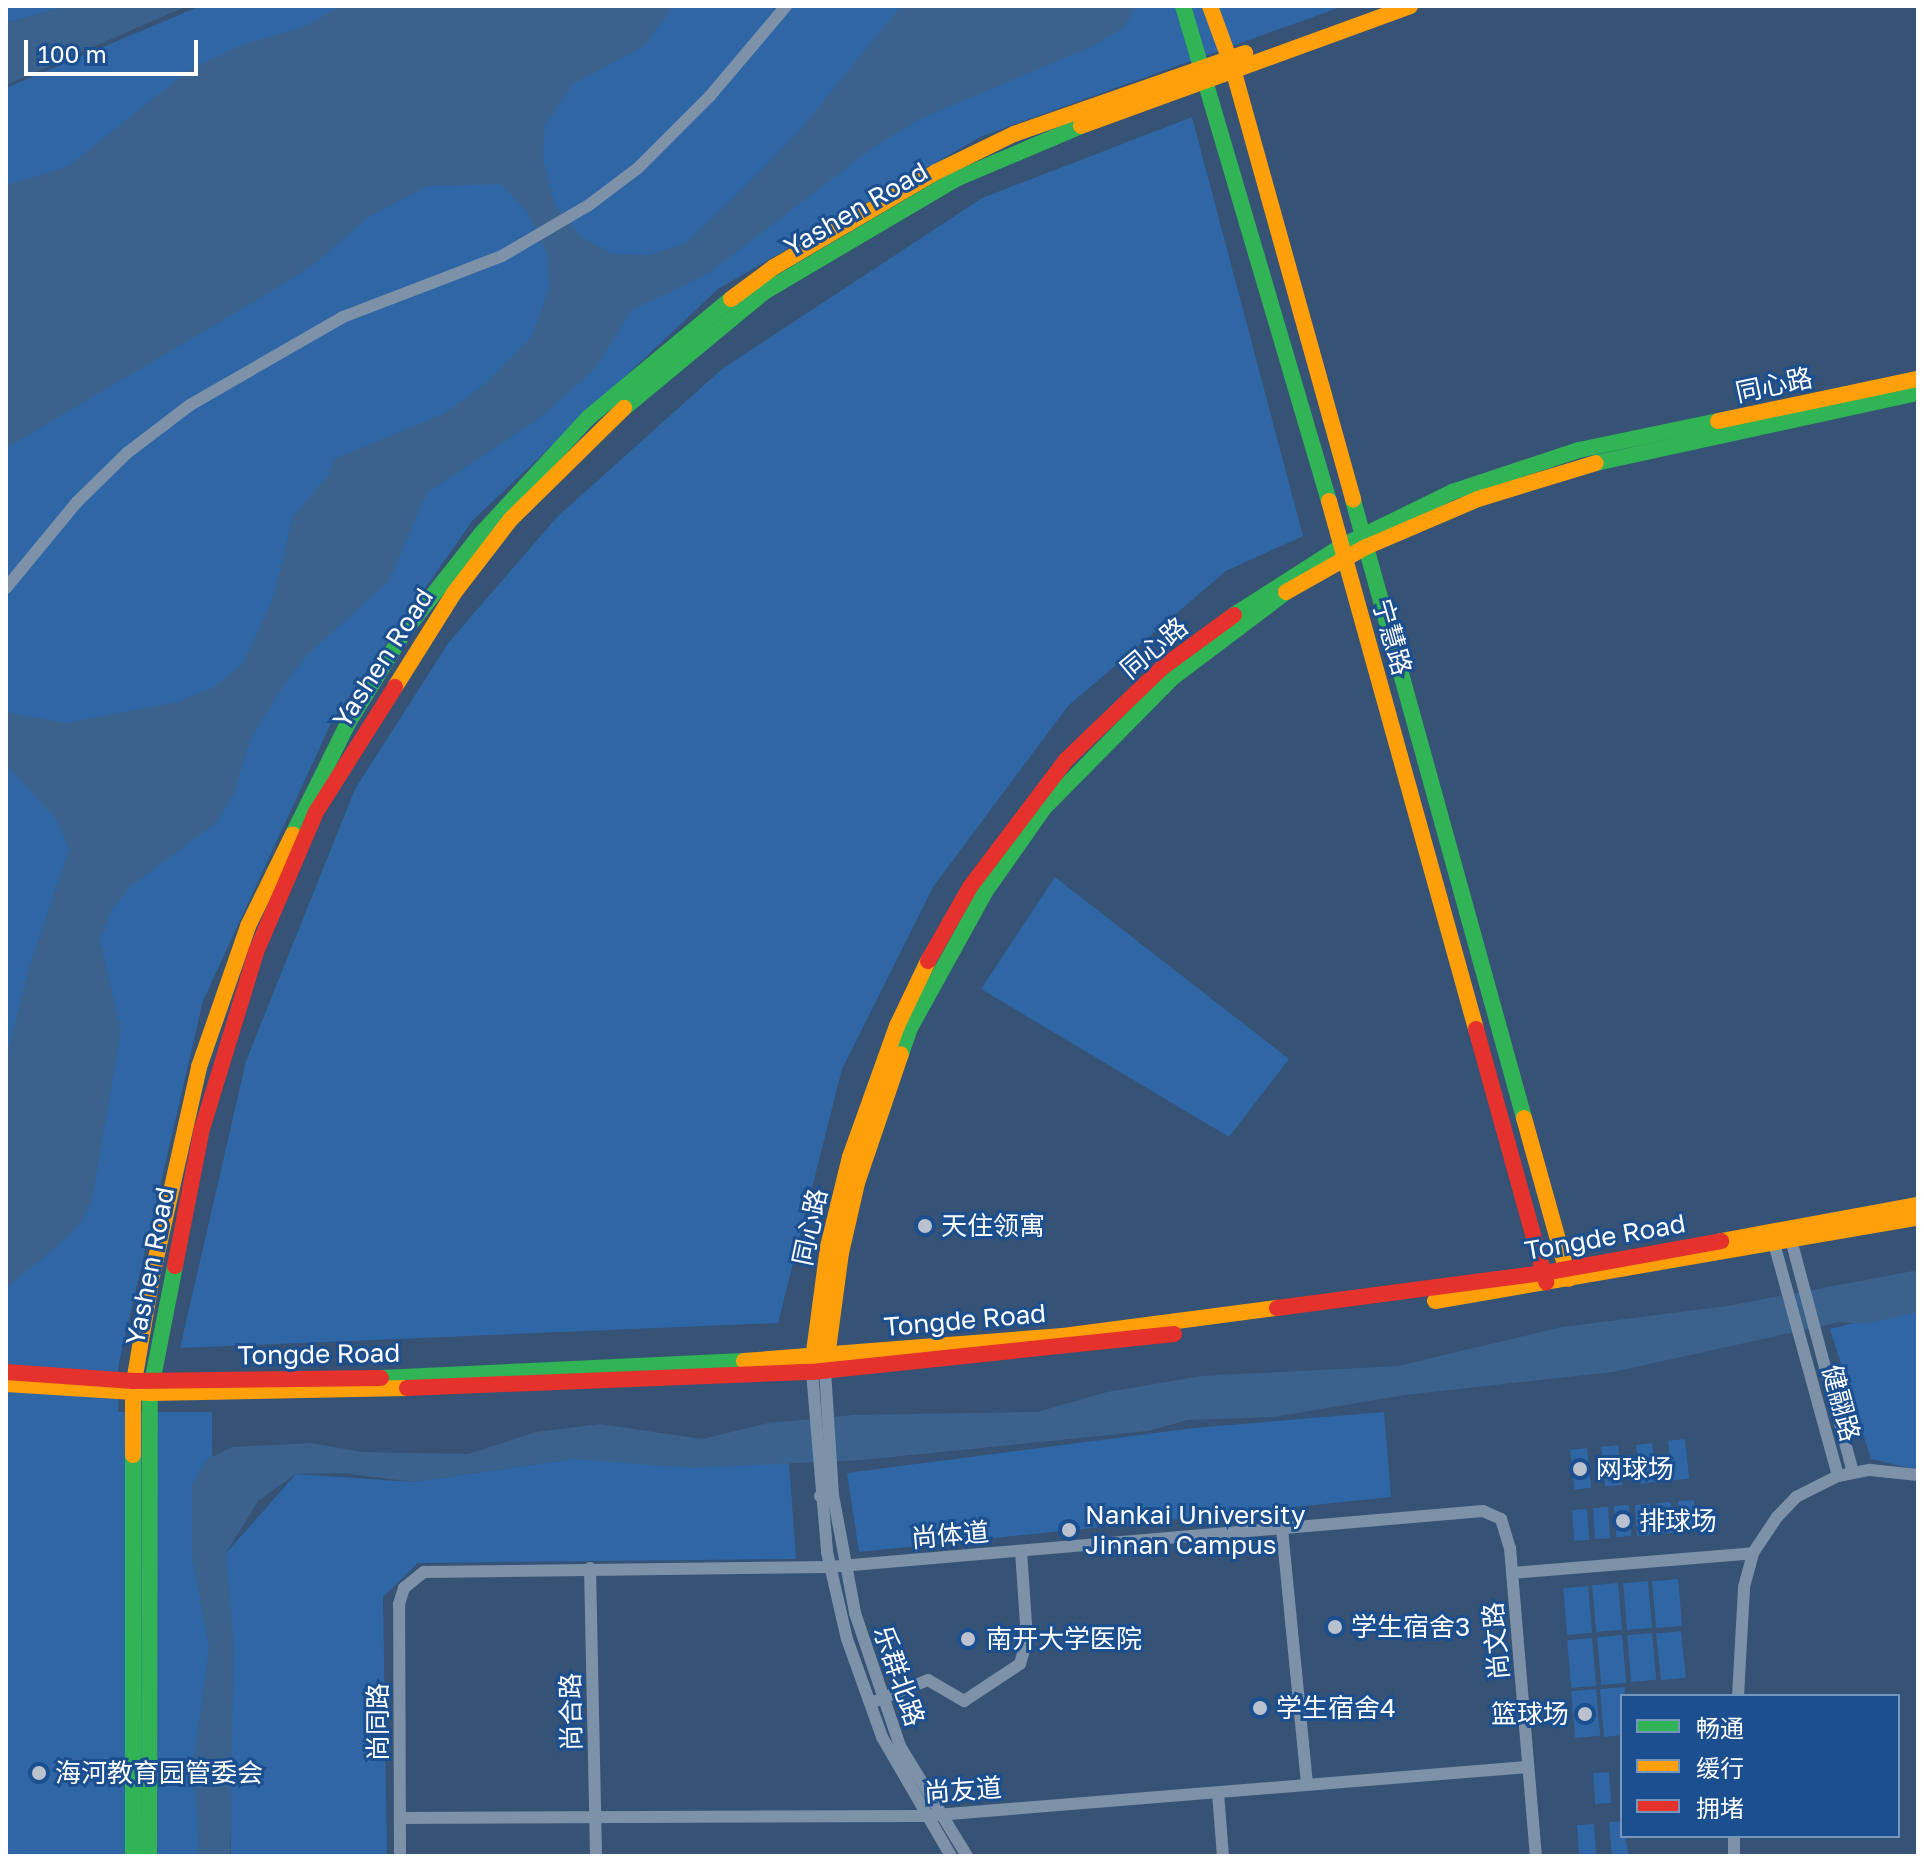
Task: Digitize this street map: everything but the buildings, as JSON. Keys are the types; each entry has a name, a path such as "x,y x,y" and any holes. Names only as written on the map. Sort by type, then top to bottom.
{"main road":[{"name":"宁慧路","path":"1183,6 1207,73 1344,552 1545,1279"},
{"name":"宁慧路","path":"1210,6 1231,64 1568,1275"},
{"name":"Yashen Road","path":"133,1856 132,1420 202,1129 256,952 316,812 357,741 454,593 510,520 594,433 764,292 956,179 1207,73 1379,6"},
{"name":"Yashen Road","path":"1231,64 1410,6"},
{"name":"同心路","path":"819,1364 828,1247 850,1157 897,1026 970,887 1066,760 1163,667 1251,602 1452,492 1579,450 1918,379"},
{"name":"同心路","path":"1364,541 1542,477 1918,393"},
{"name":"Tongde Road","path":"1790,1236 1918,1205"},
{"name":"Tongde Road","path":"6,1384 140,1388 819,1364 1545,1279 1790,1236 1918,1218"},
{"name":"Tongde Road","path":"6,1372 106,1386"},
{"path":"106,1386 125,1402 132,1420"},
{"path":"140,1388 148,1427 149,1856"}],"street":[{"path":"6,588 77,502 127,453 190,405 343,317 525,245 589,205 638,168 710,96 786,6"},
{"name":"健翮路","path":"1790,1236 1853,1472"},
{"name":"健翮路","path":"1772,1239 1838,1476"},
{"name":"乐群北路","path":"819,1364 829,1567 869,1703 924,1816 951,1856"},
{"path":"1738,1694 1740,1622 1753,1553 1796,1497 1853,1472 1918,1475"},
{"name":"乐群北路","path":"826,1496 882,1698 900,1746 938,1815 967,1856"},
{"name":"尚体道","path":"404,1588 438,1568 829,1567 1483,1511 1501,1519"},
{"name":"尚文路","path":"1501,1519 1512,1573 1536,1856"},
{"path":"1282,1529 1307,1785"},
{"path":"869,1703 928,1680 964,1701 1020,1664 1027,1639 1021,1551"},
{"path":"1512,1573 1753,1553"},
{"name":"尚合路","path":"590,1568 596,1856"},
{"name":"尚同路","path":"400,1856 399,1604 404,1588"},
{"name":"尚友道","path":"400,1818 924,1816 1528,1767"},
{"path":"1218,1793 1223,1856"}],"shaded area":[{"path":"6,6 68,6 6,23"},
{"path":"68,6 187,6 6,85 6,23"},
{"path":"200,6 1344,6 982,136 718,289 473,520 333,719 203,1001 118,1367 118,1412 212,1412 215,1856 6,1856 6,88"},
{"path":"340,6 674,6 644,46 573,84 545,125 543,158 555,205 580,236 612,254 649,255 686,243 743,188 798,132 901,6 1137,6 1124,28 1091,47 922,118 874,147 709,273 631,311 596,368 541,417 427,493 389,581 306,656 280,691 249,742 235,792 216,823 130,887 111,911 100,940 121,1031 92,1200 81,1223 6,1288 6,1059 29,967 69,850 57,820 6,765 6,712 65,723 178,702 214,687 243,663 273,598 293,516 328,476 334,459 443,414 485,384 532,336 549,288 547,253 526,211 501,184 427,186 367,218 316,263 269,293 6,448 6,185 67,167 189,70 241,45 304,27"},
{"path":"1192,117 1303,536 1226,571 1068,706 933,887 842,1069 778,1323 180,1348 246,1061 355,789 449,642 557,517 722,369 982,198"},
{"path":"1055,877 1289,1059 1229,1137 981,989"},
{"path":"1918,1270 1918,1312 1866,1324 1840,1322 1613,1372 1405,1395 1274,1417 1188,1420 1148,1431 862,1460 691,1468 572,1459 413,1482 343,1473 296,1474 258,1501 226,1553 234,1646 230,1856 199,1856 194,1759 209,1648 192,1557 192,1484 206,1460 232,1447 312,1443 361,1452 468,1454 536,1432 600,1424 702,1439 768,1423 854,1415 1037,1412 1107,1392 1201,1376 1398,1366 1562,1327 1727,1306"},
{"path":"1918,1307 1918,1470 1871,1459 1830,1329"},
{"path":"1384,1412 1391,1497 859,1552 847,1473 1194,1428"},
{"name":"网球场","path":"1685,1439 1689,1479 1672,1481 1668,1441"},
{"name":"网球场","path":"1652,1443 1657,1482 1641,1484 1636,1445"},
{"name":"网球场","path":"1618,1445 1622,1485 1605,1487 1601,1447"},
{"name":"网球场","path":"1587,1448 1591,1488 1574,1490 1570,1450"},
{"path":"572,1459 789,1463 796,1559 418,1563 383,1597 387,1856 231,1856 226,1553 296,1474 413,1482"},
{"name":"排球场","path":"1694,1500 1696,1531 1680,1532 1678,1501"},
{"name":"排球场","path":"1671,1502 1673,1533 1658,1534 1656,1503"},
{"name":"排球场","path":"1650,1504 1652,1535 1637,1536 1635,1505"},
{"name":"排球场","path":"1629,1505 1631,1536 1616,1537 1614,1506"},
{"name":"排球场","path":"1608,1507 1610,1538 1595,1539 1593,1508"},
{"name":"排球场","path":"1587,1509 1589,1540 1574,1541 1572,1510"},
{"path":"1678,1579 1682,1626 1656,1628 1652,1581"},
{"path":"1648,1581 1652,1628 1627,1630 1623,1583"},
{"name":"篮球场","path":"1618,1583 1622,1630 1596,1632 1592,1585"},
{"name":"篮球场","path":"1588,1586 1592,1633 1567,1635 1563,1588"},
{"path":"1681,1631 1686,1678 1661,1680 1656,1634"},
{"name":"篮球场","path":"1652,1633 1656,1680 1631,1682 1627,1635"},
{"name":"篮球场","path":"1622,1635 1626,1683 1601,1685 1597,1637"},
{"name":"篮球场","path":"1592,1638 1596,1686 1571,1688 1567,1640"},
{"name":"篮球场","path":"1625,1687 1625,1694 1620,1694 1620,1735 1604,1737 1600,1689"},
{"name":"篮球场","path":"1596,1689 1600,1736 1575,1738 1571,1691"},
{"path":"1609,1772 1611,1803 1595,1804 1593,1773"},
{"path":"1609,1822 1620,1822 1620,1838 1625,1838 1629,1856 1612,1856"},
{"path":"1594,1824 1596,1856 1579,1856 1577,1825"}],"traffic: fast":[{"path":"1183,6 1329,501"},
{"path":"624,408 764,292 956,179 1081,126"},
{"path":"293,834 348,723 406,629 481,534 588,418 731,299"},
{"path":"1596,463 1918,393"},
{"path":"1234,615 1342,546 1452,492 1579,450 1718,421"},
{"path":"1353,500 1524,1118"},
{"path":"901,1054 910,1028 985,892 1044,808 1172,678 1286,592"},
{"path":"149,1856 150,1393 175,1266"},
{"path":"381,1378 744,1361"},
{"path":"133,1455 133,1856"}],"traffic: slow":[{"path":"1210,6 1233,69 1353,500"},
{"path":"1081,126 1410,6"},
{"path":"731,299 774,267 936,172 1014,134 1245,53"},
{"path":"1718,421 1918,379"},
{"path":"395,687 454,593 510,520 624,408"},
{"path":"1286,592 1366,547 1478,499 1596,463"},
{"path":"1329,501 1476,1029"},
{"path":"133,1455 133,1388 152,1276 199,1067 248,926 293,834"},
{"path":"812,1367 828,1247 850,1157 897,1026 928,961"},
{"path":"826,1365 841,1253 857,1183 901,1054"},
{"path":"1524,1118 1569,1279"},
{"path":"1721,1241 1918,1205"},
{"path":"1435,1301 1918,1218"},
{"path":"744,1361 1063,1336 1277,1308"},
{"path":"6,1384 150,1393 407,1388"}],"traffic: jam":[{"path":"928,961 970,887 1066,760 1163,667 1234,615"},
{"path":"175,1266 202,1129 256,952 316,812 395,687"},
{"path":"1476,1029 1546,1282"},
{"path":"1277,1308 1544,1273 1721,1241"},
{"path":"407,1388 812,1372 1174,1334"},
{"path":"6,1372 134,1381 381,1378"}],"place":[{"name":"天住领寓","path":"925,1226"},
{"name":"网球场","path":"1580,1469"},
{"name":"排球场","path":"1623,1521"},
{"name":"Nankai University Jinnan Campus","path":"1069,1530"},
{"name":"学生宿舍3","path":"1335,1627"},
{"name":"南开大学医院","path":"968,1639"},
{"name":"学生宿舍4","path":"1260,1708"},
{"name":"篮球场","path":"1585,1714"},
{"name":"海河教育园管委会","path":"39,1773"}]}
